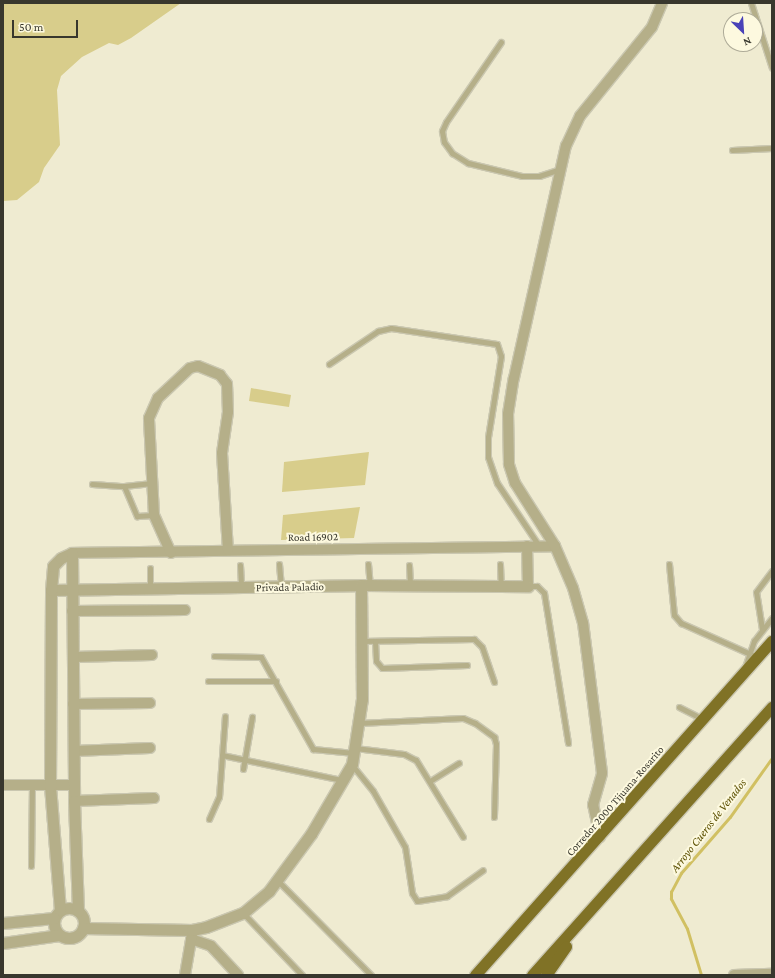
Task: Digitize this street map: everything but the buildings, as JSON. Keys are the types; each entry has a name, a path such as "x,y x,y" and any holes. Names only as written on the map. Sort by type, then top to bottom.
{"highway":[{"name":"Corredor 2000 Tijuana-Rosarito","path":"476,975 744,674 753,655 772,641"},
{"path":"532,975 772,707"},
{"path":"546,975 594,906"}],"street":[{"path":"600,837 593,805 602,773 587,643 580,606 555,546 515,483 509,464 508,432 514,378 566,146 580,116 652,27 662,3"},
{"path":"171,553 154,515 149,418 153,406 193,366 220,375 227,384 228,412 222,453 228,550"},
{"path":"527,546 528,586"},
{"name":"Road 16902","path":"72,553 171,553 228,550 555,546"},
{"path":"59,935 54,927 57,914 50,786 51,590 53,566 61,558 72,553 74,801 78,911"},
{"path":"191,935 243,913 259,901 277,880 310,834 352,764 362,699 362,641 366,585"},
{"name":"Privada Paladio","path":"51,590 366,585 501,588 528,586"},
{"path":"72,611 186,610"},
{"path":"73,657 152,655"},
{"path":"73,704 150,703"},
{"path":"74,751 150,748"},
{"path":"3,785 74,785"},
{"path":"74,801 154,798"},
{"path":"3,923 57,914 70,908 78,911 84,919 83,928 73,938 59,935 3,943"},
{"path":"83,928 191,935 211,946 238,975"},
{"path":"185,975 191,935"},
{"path":"734,975 772,974"}],"lane":[{"path":"751,3 772,68"},
{"path":"501,42 446,122 442,132 444,142 452,153 468,163 522,176 539,176 560,169"},
{"path":"732,150 772,148"},
{"path":"329,364 378,331 391,328 497,344 501,356 488,438 488,457 497,483 539,546"},
{"path":"92,484 124,486 152,483"},
{"path":"124,486 137,516 154,515"},
{"path":"279,564 281,587"},
{"path":"366,585 368,564"},
{"path":"500,564 501,588"},
{"path":"669,564 671,607 674,615 681,623 753,655 762,629 772,618"},
{"path":"240,565 241,588"},
{"path":"409,565 410,586"},
{"path":"150,568 150,589"},
{"path":"762,629 756,592 772,571"},
{"path":"528,586 537,586 544,593 568,743"},
{"path":"362,641 474,639 482,647 494,682"},
{"path":"374,641 376,661 382,668 467,665"},
{"path":"214,656 261,657 276,681 313,749 411,756 430,781 462,837"},
{"path":"208,681 276,681"},
{"path":"679,707 704,720"},
{"path":"209,819 219,797 225,716"},
{"path":"243,769 252,717"},
{"path":"359,723 463,718 475,722 494,737 496,744 494,817"},
{"path":"222,755 343,780"},
{"path":"430,781 460,763"},
{"path":"352,764 373,791 405,847 412,893 417,901 447,896 483,870"},
{"path":"31,866 32,786"},
{"path":"277,880 371,975"},
{"path":"243,913 302,975"}],"shaded area":[{"path":"3,3 181,3 131,38 118,45 109,43 82,57 61,76 57,90 60,145 44,168 39,182 17,200 3,201"},
{"path":"251,388 291,395 289,407 249,401"},
{"path":"369,452 365,485 282,492 284,462"},
{"path":"360,507 354,538 281,540 283,515"}],"waterway":[{"name":"Arroyo Cueros de Venados","path":"701,975 687,929 671,899 671,892 681,873 730,817 772,758"}]}
